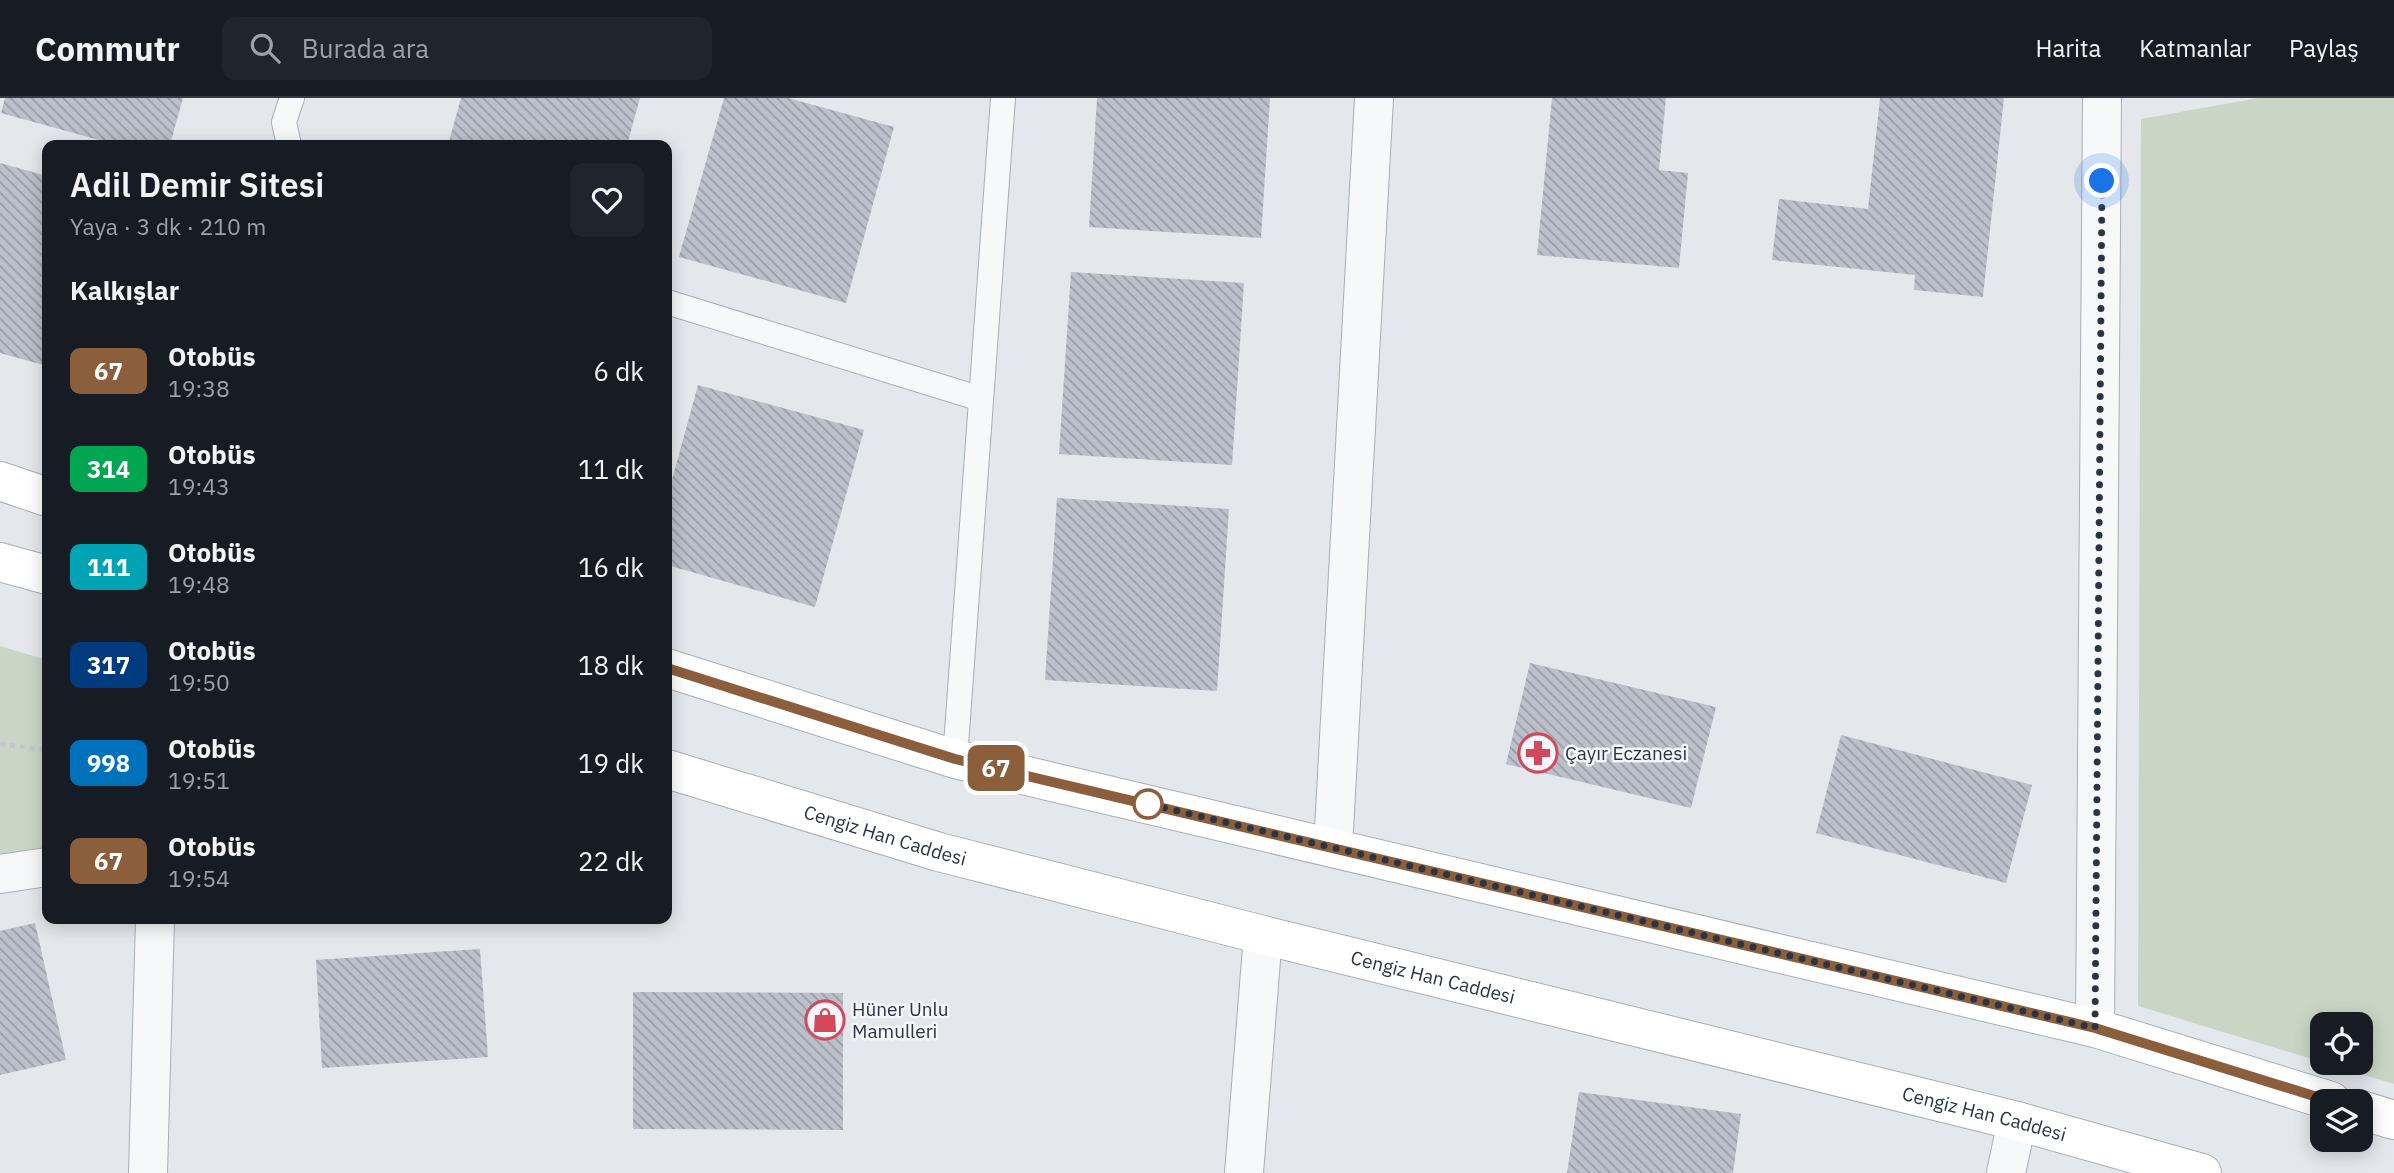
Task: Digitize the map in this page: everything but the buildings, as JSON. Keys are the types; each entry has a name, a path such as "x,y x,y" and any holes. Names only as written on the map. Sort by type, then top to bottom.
{"main road":[{"path":"0,481 42,496"},
{"path":"0,562 42,574"},
{"path":"672,670 955,759 2095,1028 2310,1095"},
{"name":"Cengiz Han Caddesi","path":"672,771 939,852 2017,1121 2202,1173"},
{"path":"2373,1114 2394,1121"}],"street":[{"path":"1334,848 1374,98"},
{"path":"2095,1028 2102,98"},
{"path":"0,874 42,868"},
{"path":"148,1173 155,924"},
{"path":"1244,1173 1263,935"},
{"path":"2007,1173 2017,1121"}],"lane":[{"path":"288,140 284,122 292,98"},
{"path":"955,759 1003,98"},
{"path":"672,304 981,399"}],"path":[{"path":"0,744 42,749"}],"green space":[{"path":"2259,98 2394,98 2394,1084 2364,1075 2373,1075 2373,1012 2310,1012 2310,1058 2138,1006 2141,119"},
{"path":"0,646 42,659 42,849 0,855"}],"bus line":[{"name":"67","path":"672,670 955,759 2095,1028 2310,1095"}],"place":[{"name":"Çayır Eczanesi","path":"1538,753"},
{"name":"Hüner Unlu Mamulleri","path":"825,1020"}],"route":[{"path":"1148,804 1144,803 2095,1028 2102,181"}]}
